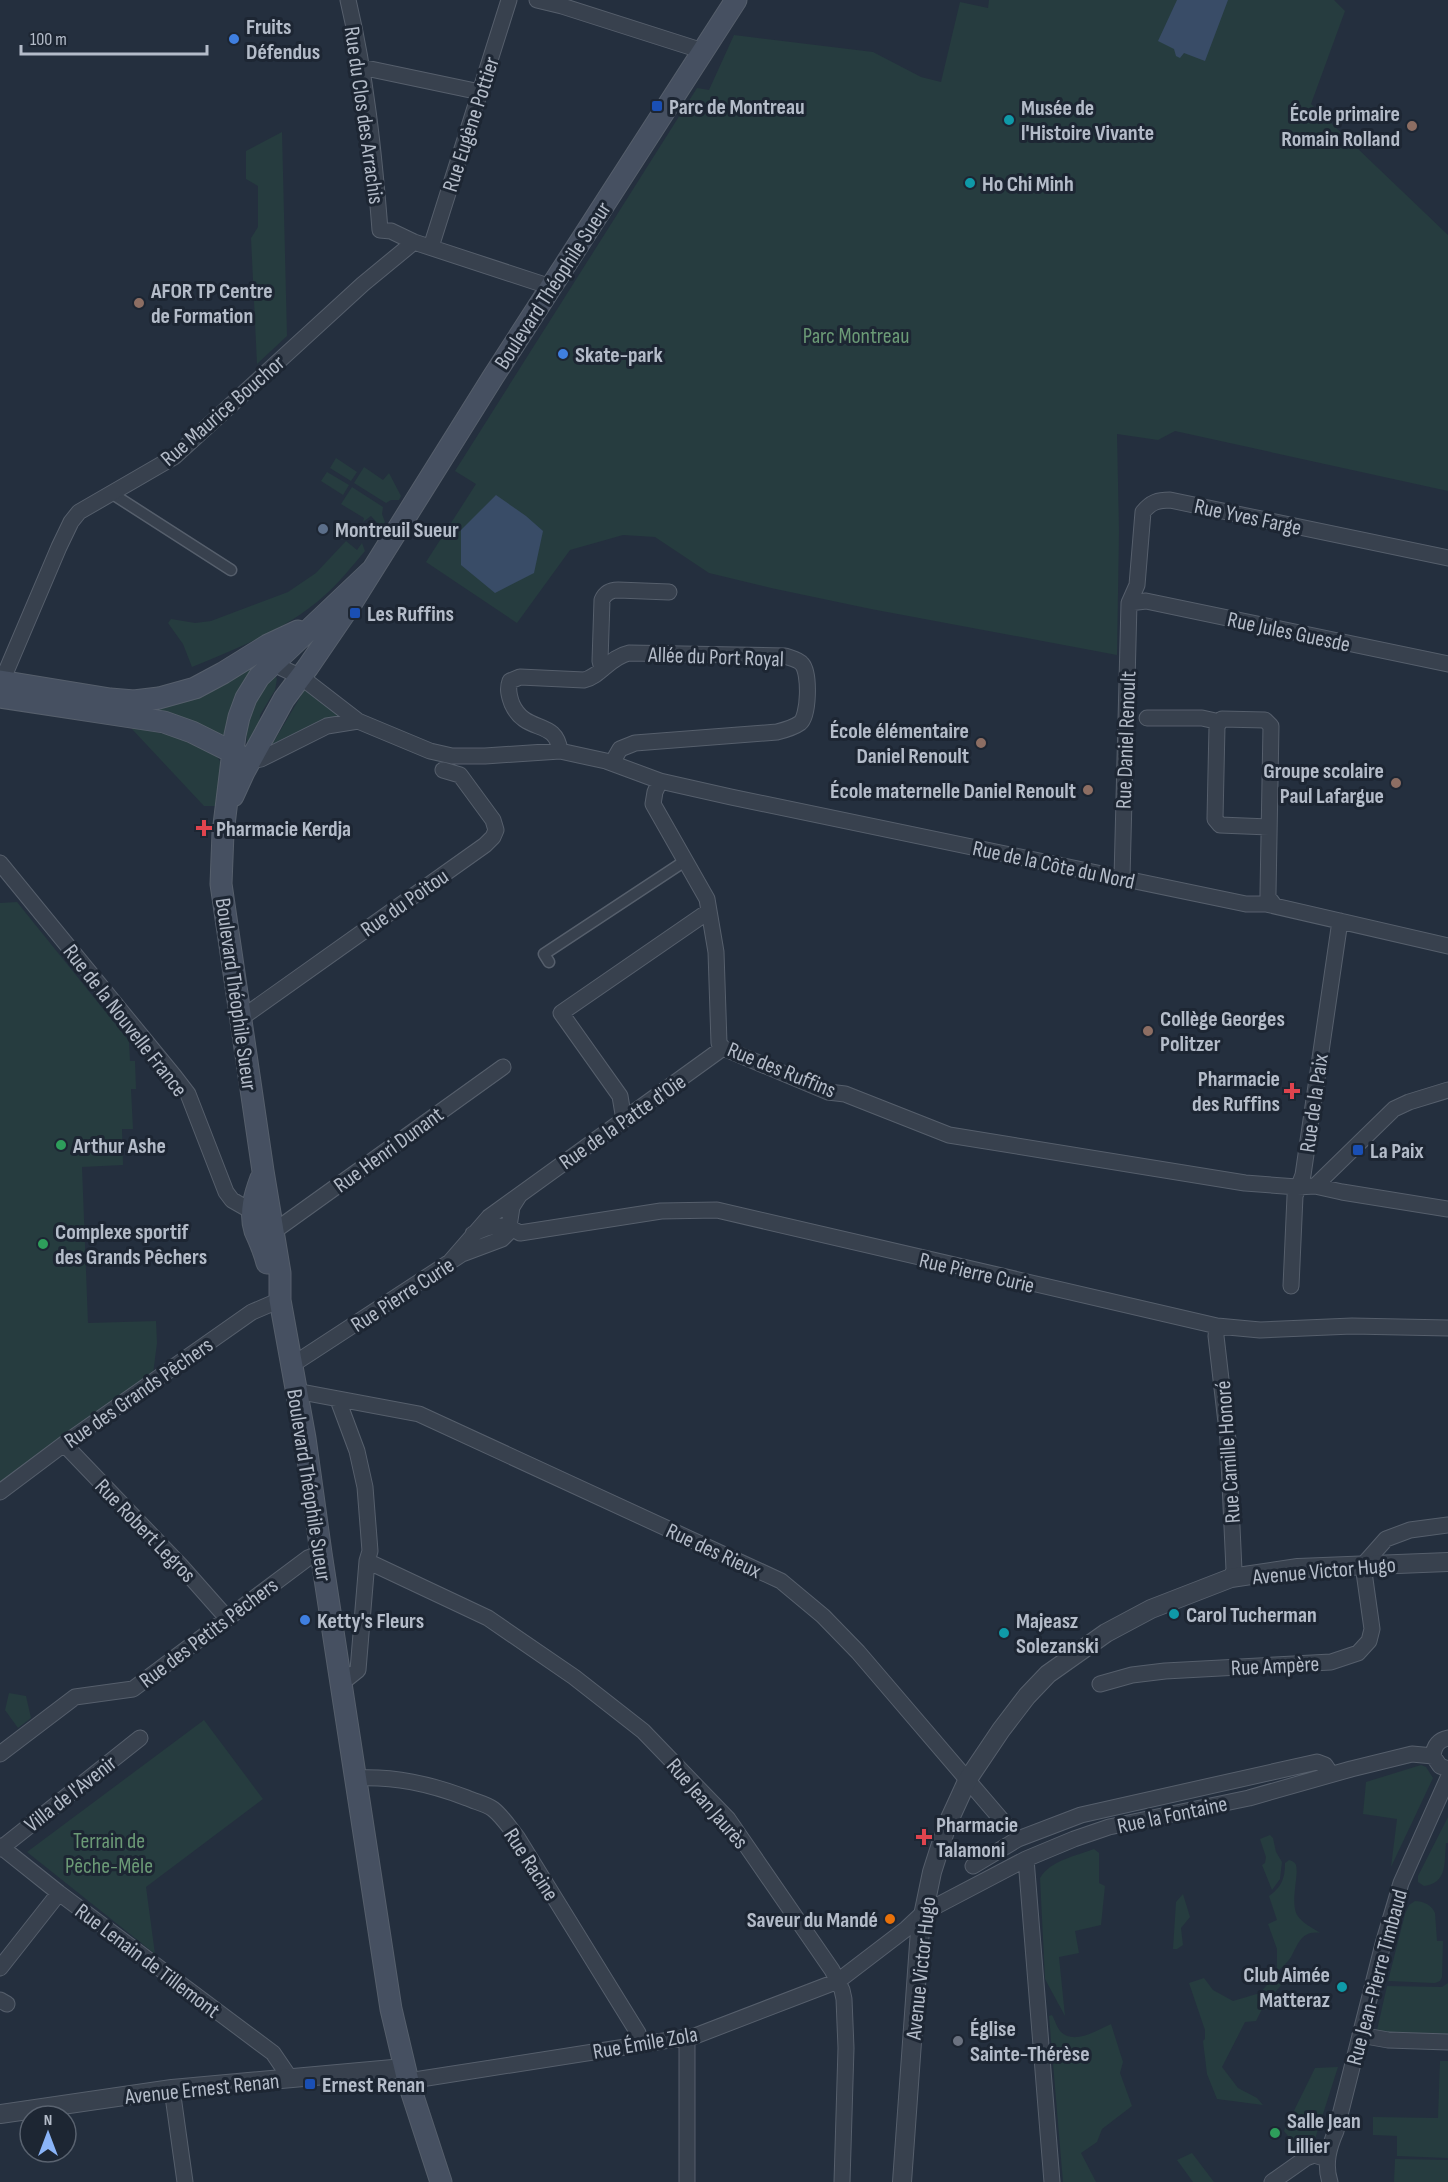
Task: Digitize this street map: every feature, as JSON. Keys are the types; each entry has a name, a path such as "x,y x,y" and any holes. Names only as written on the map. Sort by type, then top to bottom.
{"main road":[{"name":"Boulevard Théophile Sueur","path":"441,2182 406,2075 391,2008 305,1438 279,1295 280,1274 221,884 225,816 241,757 238,717 259,677 278,665 371,571 736,0"},
{"name":"Boulevard Théophile Sueur","path":"241,757 284,699 278,665 268,645 312,624 371,571"},
{"name":"Boulevard Théophile Sueur","path":"1,686 134,701 159,698 278,665"},
{"path":"1,686 164,722 192,732 241,757"},
{"name":"Boulevard Théophile Sueur","path":"263,1171 254,1202 256,1231 263,1245 270,1275 279,1295"}],"street":[{"name":"Rue du Clos des Arrachis","path":"348,0 362,67 373,149 380,230 391,231 414,242"},
{"name":"Rue Eugène Pottier","path":"431,247 510,0"},
{"path":"537,0 703,51"},
{"path":"362,67 480,92"},
{"path":"414,242 551,287"},
{"name":"Rue Maurice Bouchor","path":"1,686 71,522 79,512 174,457 355,292 414,242"},
{"path":"111,493 231,570"},
{"name":"Rue Yves Farge","path":"1129,603 1137,585 1143,512 1149,504 1160,500 1170,500 1448,558"},
{"path":"602,669 600,662 603,596 612,590 669,591"},
{"name":"Rue Jules Guesde","path":"1129,603 1146,601 1448,664"},
{"name":"Rue Daniel Renoult","path":"1122,878 1129,603"},
{"name":"Allée du Port Royal","path":"560,751 559,742 554,734 523,720 516,714 509,698 510,681 520,677 584,680 592,678 620,655 628,653 785,656 799,661 804,666 807,676 806,714 801,722 788,729 777,732 635,743 620,749 612,763"},
{"path":"278,665 358,721 408,743 452,756 560,751 612,763 660,781"},
{"path":"1147,718 1202,718 1220,722"},
{"path":"1269,827 1221,825 1215,819 1217,726 1222,719 1265,720 1271,726 1268,897 1275,906"},
{"path":"241,757 261,759 327,726 358,721"},
{"name":"Rue du Poitou","path":"240,1019 493,837 496,830 493,820 459,775 443,770"},
{"name":"Rue de la Côte du Nord","path":"660,781 1246,904 1275,906 1448,946"},
{"name":"Rue des Ruffins","path":"660,781 655,792 654,804 707,899 716,952 719,1043 723,1048 828,1092 845,1094 949,1135 1245,1183 1297,1187 1315,1185"},
{"path":"549,963 544,954 685,861"},
{"name":"Rue de la Nouvelle France","path":"0,863 188,1094 226,1192 232,1200 254,1202"},
{"path":"624,1120 620,1096 561,1013 709,911"},
{"name":"Rue de la Paix","path":"1291,1286 1295,1196 1303,1174 1340,921"},
{"name":"Rue de la Patte d'Oie","path":"449,1263 489,1217 723,1048"},
{"name":"Rue Henri Dunant","path":"273,1232 503,1067"},
{"path":"1315,1185 1394,1109 1448,1090"},
{"path":"1315,1185 1342,1192 1448,1209"},
{"path":"511,1227 513,1207 520,1194"},
{"name":"Rue Pierre Curie","path":"472,1234 485,1227 498,1224 511,1227 520,1233 661,1211 727,1211 914,1257 1216,1326 1260,1330 1352,1326 1448,1328"},
{"name":"Rue Pierre Curie","path":"292,1365 462,1254 502,1239 511,1227"},
{"name":"Rue des Grands Pêchers","path":"0,1492 64,1444 279,1295"},
{"name":"Rue Camille Honoré","path":"1216,1326 1228,1440 1234,1570 1232,1578"},
{"name":"Rue des Rieux","path":"296,1391 419,1414 781,1581 823,1616 858,1652 1006,1825"},
{"path":"338,1400 357,1451 364,1486 370,1551 367,1561 357,1670 348,1678 341,1680"},
{"name":"Rue Robert Legros","path":"64,1444 181,1566 227,1618"},
{"path":"1363,1565 1386,1539 1410,1530 1448,1525"},
{"name":"Rue des Petits Pêchers","path":"0,1754 75,1697 133,1689 310,1557 321,1553"},
{"name":"Rue Jean Jaurès","path":"367,1561 488,1618 574,1677 643,1731 728,1819 838,1981 844,2000 846,2048 842,2182"},
{"name":"Avenue Victor Hugo","path":"902,2182 917,1963 923,1912 946,1825 969,1779 1001,1730 1048,1674 1115,1628 1151,1609 1232,1578 1298,1568 1448,1562"},
{"name":"Rue Ampère","path":"1100,1684 1131,1675 1164,1671 1331,1662 1358,1653 1369,1641 1372,1629 1363,1565"},
{"name":"Villa de l'Avenir","path":"0,1848 140,1738"},
{"path":"1448,1738 1436,1744 1433,1756 1440,1766 1448,1769"},
{"name":"Rue la Fontaine","path":"923,1912 1026,1859 1110,1827 1249,1798 1331,1774 1412,1754 1433,1756"},
{"path":"973,1866 1018,1839 1081,1815 1317,1762 1325,1765 1331,1774"},
{"name":"Rue Racine","path":"355,1778 410,1780 434,1786 490,1807 501,1816 517,1837 638,2033 641,2044"},
{"name":"Rue Jean-Pierre Timbaud","path":"1330,2182 1327,2159 1383,1944 1401,1883 1448,1778"},
{"name":"Rue Lenain de Tillemont","path":"0,1848 273,2053 290,2078"},
{"path":"1026,1859 1052,2182"},
{"path":"0,1968 59,1893"},
{"name":"Rue Émile Zola","path":"406,2075 687,2038 838,1981 906,1929 923,1912"},
{"path":"1360,2035 1388,2040 1448,2042"},
{"path":"687,2038 687,2182"},
{"name":"Avenue Ernest Renan","path":"0,2114 172,2089 290,2078 406,2075"},
{"path":"172,2089 185,2182"},
{"path":"1272,2182 1306,2158 1314,2156 1327,2159"}],"green space":[{"name":"Parc Montreau","path":"989,0 1334,0 1345,11 1311,104 1448,235 1448,491 1175,431 1158,440 1117,434 1119,531 1117,655 871,609 709,573 655,537 623,535 570,550 517,623 426,562 476,484 455,471 697,88 709,90 734,35 873,52 921,77 941,82 960,2 988,8"},
{"path":"282,132 287,336 257,364 251,238 258,227 258,186 246,179 246,151"},
{"path":"336,458 357,472 351,481 330,468"},
{"path":"364,467 383,480 389,473 401,496 399,500 386,503 354,483"},
{"path":"327,472 349,485 343,495 321,481"},
{"path":"352,487 383,507 382,514 385,522 381,527 371,516 363,522 364,518 341,504"},
{"path":"346,541 357,550 362,543 365,551 336,585 311,607 262,637 192,667 183,644 168,623 171,619 195,623 211,621 288,592 316,573"},
{"path":"255,666 235,701 228,719 224,740 126,708 221,683"},
{"path":"274,673 277,679 275,690 260,715 259,730 251,744 247,742 249,712"},
{"path":"305,689 344,718 270,748"},
{"path":"131,728 184,739 198,744 219,759 222,773 215,806 204,806"},
{"name":"Complexe sportif des Grands Pêchers","path":"17,902 129,1041 130,1061 135,1061 136,1089 131,1089 133,1129 122,1129 123,1165 82,1167 88,1323 156,1321 157,1343 153,1374 0,1483 0,903"},
{"path":"9,1693 26,1696 31,1718 18,1728 5,1710"},
{"name":"Terrain de Pêche-Mêle","path":"204,1720 263,1799 146,1887 155,1954 27,1852"},
{"path":"1421,1765 1426,1767 1433,1778 1391,1867 1397,1819 1363,1814 1366,1782"},
{"path":"1448,1817 1448,1843 1446,1843 1443,1871 1437,1881 1424,1886 1418,1882 1418,1876"},
{"path":"1270,1835 1282,1862 1280,1879 1272,1890 1262,1865 1266,1857 1260,1839"},
{"path":"1094,1849 1099,1853 1099,1883 1105,1886 1101,1925 1075,1931 1079,1953 1059,1957 1065,2016 1045,1979 1040,1878 1057,1863"},
{"path":"1289,1860 1296,1865 1294,1903 1297,1915 1320,1933 1305,1936 1290,1959 1277,1972 1277,1949 1268,1924 1277,1920 1269,1896 1280,1886 1285,1863"},
{"path":"1183,1894 1190,1917 1181,1928 1183,1945 1173,1949 1176,1902"},
{"path":"1415,1901 1427,1904 1435,1913 1437,1941 1443,1941 1442,1977 1435,1983 1388,1981 1405,1914 1409,1905"},
{"path":"1277,1972 1284,1982 1264,2005 1256,2021 1245,2022 1222,2067 1238,2088 1257,2098 1263,2105 1217,2099 1207,2074 1203,2041 1205,2030 1189,1983 1204,1978 1213,1990 1233,2001 1260,1993"},
{"path":"1448,1983 1448,2035 1380,2033 1377,2030 1387,1986 1442,1987"},
{"path":"1052,2015 1061,2032 1072,2037 1093,2033 1111,2024 1123,2062 1120,2073 1132,2106 1102,2129 1097,2142 1081,2153 1096,2182 1063,2182 1049,2016"},
{"path":"1440,2061 1448,2061 1448,2158 1397,2156 1397,2136 1373,2135 1373,2117 1438,2118"},
{"path":"1338,2067 1315,2139 1301,2152 1284,2131 1315,2068"},
{"path":"1192,2153 1214,2182 1193,2182 1177,2160"},
{"path":"1395,2159 1448,2160 1448,2182 1394,2182"}],"water":[{"path":"1177,0 1228,0 1205,61 1184,53 1180,58 1176,56 1174,49 1158,41"},
{"path":"496,495 543,531 534,573 495,593 461,565 461,530"}],"place":[{"name":"Fruits Défendus","path":"234,39"},
{"name":"Parc de Montreau","path":"657,106"},
{"name":"Musée de l'Histoire Vivante","path":"1009,120"},
{"name":"École primaire Romain Rolland","path":"1412,126"},
{"name":"Ho Chi Minh","path":"970,183"},
{"name":"AFOR TP Centre de Formation","path":"139,303"},
{"name":"Skate-park","path":"563,354"},
{"name":"Montreuil Sueur","path":"323,529"},
{"name":"Les Ruffins","path":"355,613"},
{"name":"École élémentaire Daniel Renoult","path":"981,743"},
{"name":"Groupe scolaire Paul Lafargue","path":"1396,783"},
{"name":"École maternelle Daniel Renoult","path":"1088,790"},
{"name":"Pharmacie Kerdja","path":"204,828"},
{"name":"Collège Georges Politzer","path":"1148,1031"},
{"name":"Pharmacie des Ruffins","path":"1292,1091"},
{"name":"Arthur Ashe","path":"61,1145"},
{"name":"La Paix","path":"1358,1150"},
{"name":"Complexe sportif des Grands Pêchers","path":"43,1244"},
{"name":"Carol Tucherman","path":"1174,1614"},
{"name":"Ketty's Fleurs","path":"305,1620"},
{"name":"Majeasz Solezanski","path":"1004,1633"},
{"name":"Pharmacie Talamoni","path":"924,1837"},
{"name":"Saveur du Mandé","path":"890,1919"},
{"name":"Club Aimée Matteraz","path":"1342,1987"},
{"name":"Église Sainte-Thérèse","path":"958,2041"},
{"name":"Ernest Renan","path":"310,2084"},
{"name":"Salle Jean Lillier","path":"1275,2133"}]}
